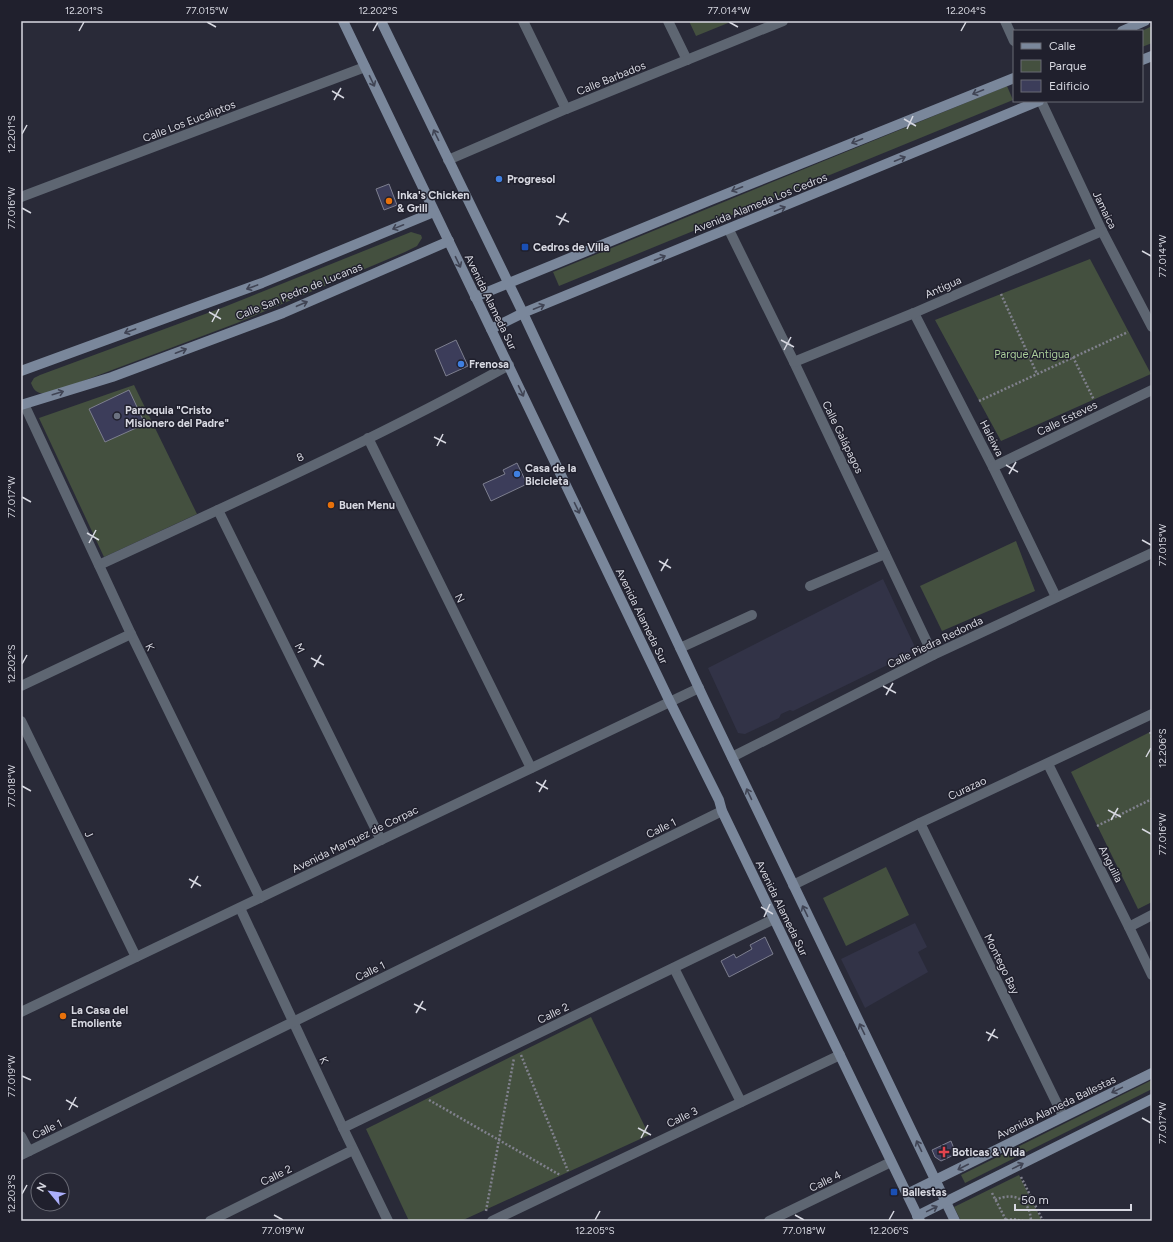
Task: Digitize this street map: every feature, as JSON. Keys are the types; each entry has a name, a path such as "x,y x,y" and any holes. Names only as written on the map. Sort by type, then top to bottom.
{"main road":[{"name":"Avenida Alameda Sur","path":"343,21 919,1218"},
{"name":"Avenida Alameda Sur","path":"381,21 509,283 699,688 955,1221"},
{"path":"1124,30 1145,21"},
{"name":"Avenida Alameda Los Cedros","path":"475,297 1013,78"},
{"name":"Avenida Alameda Los Cedros","path":"491,329 523,313 729,230 1038,102"},
{"name":"Calle San Pedro de Lucanas","path":"21,371 262,283 434,212"},
{"name":"Calle San Pedro de Lucanas","path":"22,404 112,377 283,313 448,241"},
{"name":"Avenida Alameda Ballestas","path":"907,1194 1152,1073"},
{"path":"919,1218 946,1202 1152,1099"}],"street":[{"path":"523,21 566,109"},
{"path":"668,21 687,60"},
{"name":"Calle Barbados","path":"448,160 566,109 783,21"},
{"path":"1005,21 1013,39"},
{"name":"Calle Los Eucaliptos","path":"21,197 365,67"},
{"name":"Jamaica","path":"1040,102 1102,231 1152,327"},
{"name":"Calle Galápagos","path":"729,230 934,655"},
{"name":"Antigua","path":"794,362 1102,231"},
{"name":"Haleiwa","path":"914,312 993,467 1056,597"},
{"name":"8","path":"99,565 368,438 509,365"},
{"name":"Calle Esteves","path":"993,467 1152,390"},
{"name":"K","path":"22,404 131,634 260,898"},
{"name":"N","path":"368,438 531,768"},
{"name":"M","path":"218,510 381,840"},
{"name":"Calle Piedra Redonda","path":"732,757 934,655 1152,552"},
{"path":"810,586 885,554"},
{"path":"680,648 752,615"},
{"path":"21,686 131,634"},
{"name":"Avenida Marquez de Corpac","path":"21,1012 699,688"},
{"name":"Curazao","path":"793,885 920,823 1152,714"},
{"name":"J","path":"21,721 136,957"},
{"name":"Anguilla","path":"1048,764 1152,975"},
{"name":"Calle 1","path":"25,1153 722,811"},
{"name":"Montego Bay","path":"920,823 1063,1116"},
{"name":"K","path":"240,908 353,1150 388,1221"},
{"path":"1129,927 1152,915"},
{"name":"Calle 2","path":"343,1128 774,919"},
{"path":"674,968 741,1102"},
{"name":"Calle 3","path":"489,1217 573,1182 840,1055"},
{"path":"21,1136 25,1153"},
{"name":"Calle 2","path":"210,1221 353,1150"},
{"name":"Calle 4","path":"769,1221 891,1162"}],"path":[{"path":"1001,294 1038,374"},
{"path":"979,401 1128,332"},
{"path":"1073,357 1094,400"},
{"path":"1150,732 1152,737"},
{"path":"1097,826 1152,799"},
{"path":"489,1217 499,1140 516,1044"},
{"path":"516,1044 573,1182"},
{"path":"416,1093 573,1182"},
{"path":"1016,1167 1044,1221"},
{"path":"990,1190 1006,1221 1012,1219 1023,1221"},
{"path":"995,1200 1008,1196 1022,1200 1029,1209 1031,1221"}],"shaded area":[{"path":"883,579 914,645 912,653 793,711 790,710 781,714 779,718 745,734 738,733 708,668"},
{"path":"915,923 927,947 918,952 928,972 865,1008 841,959"}],"green space":[{"path":"689,21 733,21 696,36"},
{"path":"1152,26 1152,43 1143,47 1143,30"},
{"path":"1007,86 1013,100 559,286 553,272"},
{"path":"411,232 421,235 422,238 417,246 237,323 51,393 36,391 31,383 34,378 40,375 224,307"},
{"name":"Parque Antigua","path":"1090,259 1151,374 1001,441 935,320"},
{"path":"134,385 197,514 104,557 39,418"},
{"path":"1016,541 1035,591 942,631 920,586"},
{"path":"1152,731 1152,902 1138,909 1071,772"},
{"path":"886,867 909,915 846,946 823,898"},
{"path":"591,1017 649,1135 461,1221 409,1221 366,1129"},
{"path":"1152,1080 1152,1089 965,1183 961,1175"},
{"path":"1019,1175 1042,1221 961,1221 954,1207"}],"building":[{"path":"389,184 397,205 384,210 376,189"},
{"path":"456,340 468,366 446,376 435,350"},
{"name":"Parroquia \"Cristo Misionero del Padre\"","path":"129,390 145,424 105,442 89,409"},
{"path":"517,463 527,484 491,501 483,484 505,474 503,470"},
{"path":"765,937 773,954 729,977 721,961 734,954 736,958 752,949 750,945"},
{"name":"Boticas & Vida","path":"951,1141 956,1154 941,1161 935,1157 932,1150"}],"place":[{"name":"Progresol","path":"499,179"},
{"name":"Inka's Chicken & Grill","path":"389,201"},
{"name":"Cedros de Villa","path":"525,247"},
{"name":"Frenosa","path":"461,364"},
{"name":"Parroquia \"Cristo Misionero del Padre\"","path":"117,416"},
{"name":"Casa de la Bicicleta","path":"517,474"},
{"name":"Buen Menu","path":"331,505"},
{"name":"La Casa del Emoliente","path":"63,1016"},
{"name":"Boticas & Vida","path":"944,1152"},
{"name":"Ballestas","path":"894,1192"}]}
